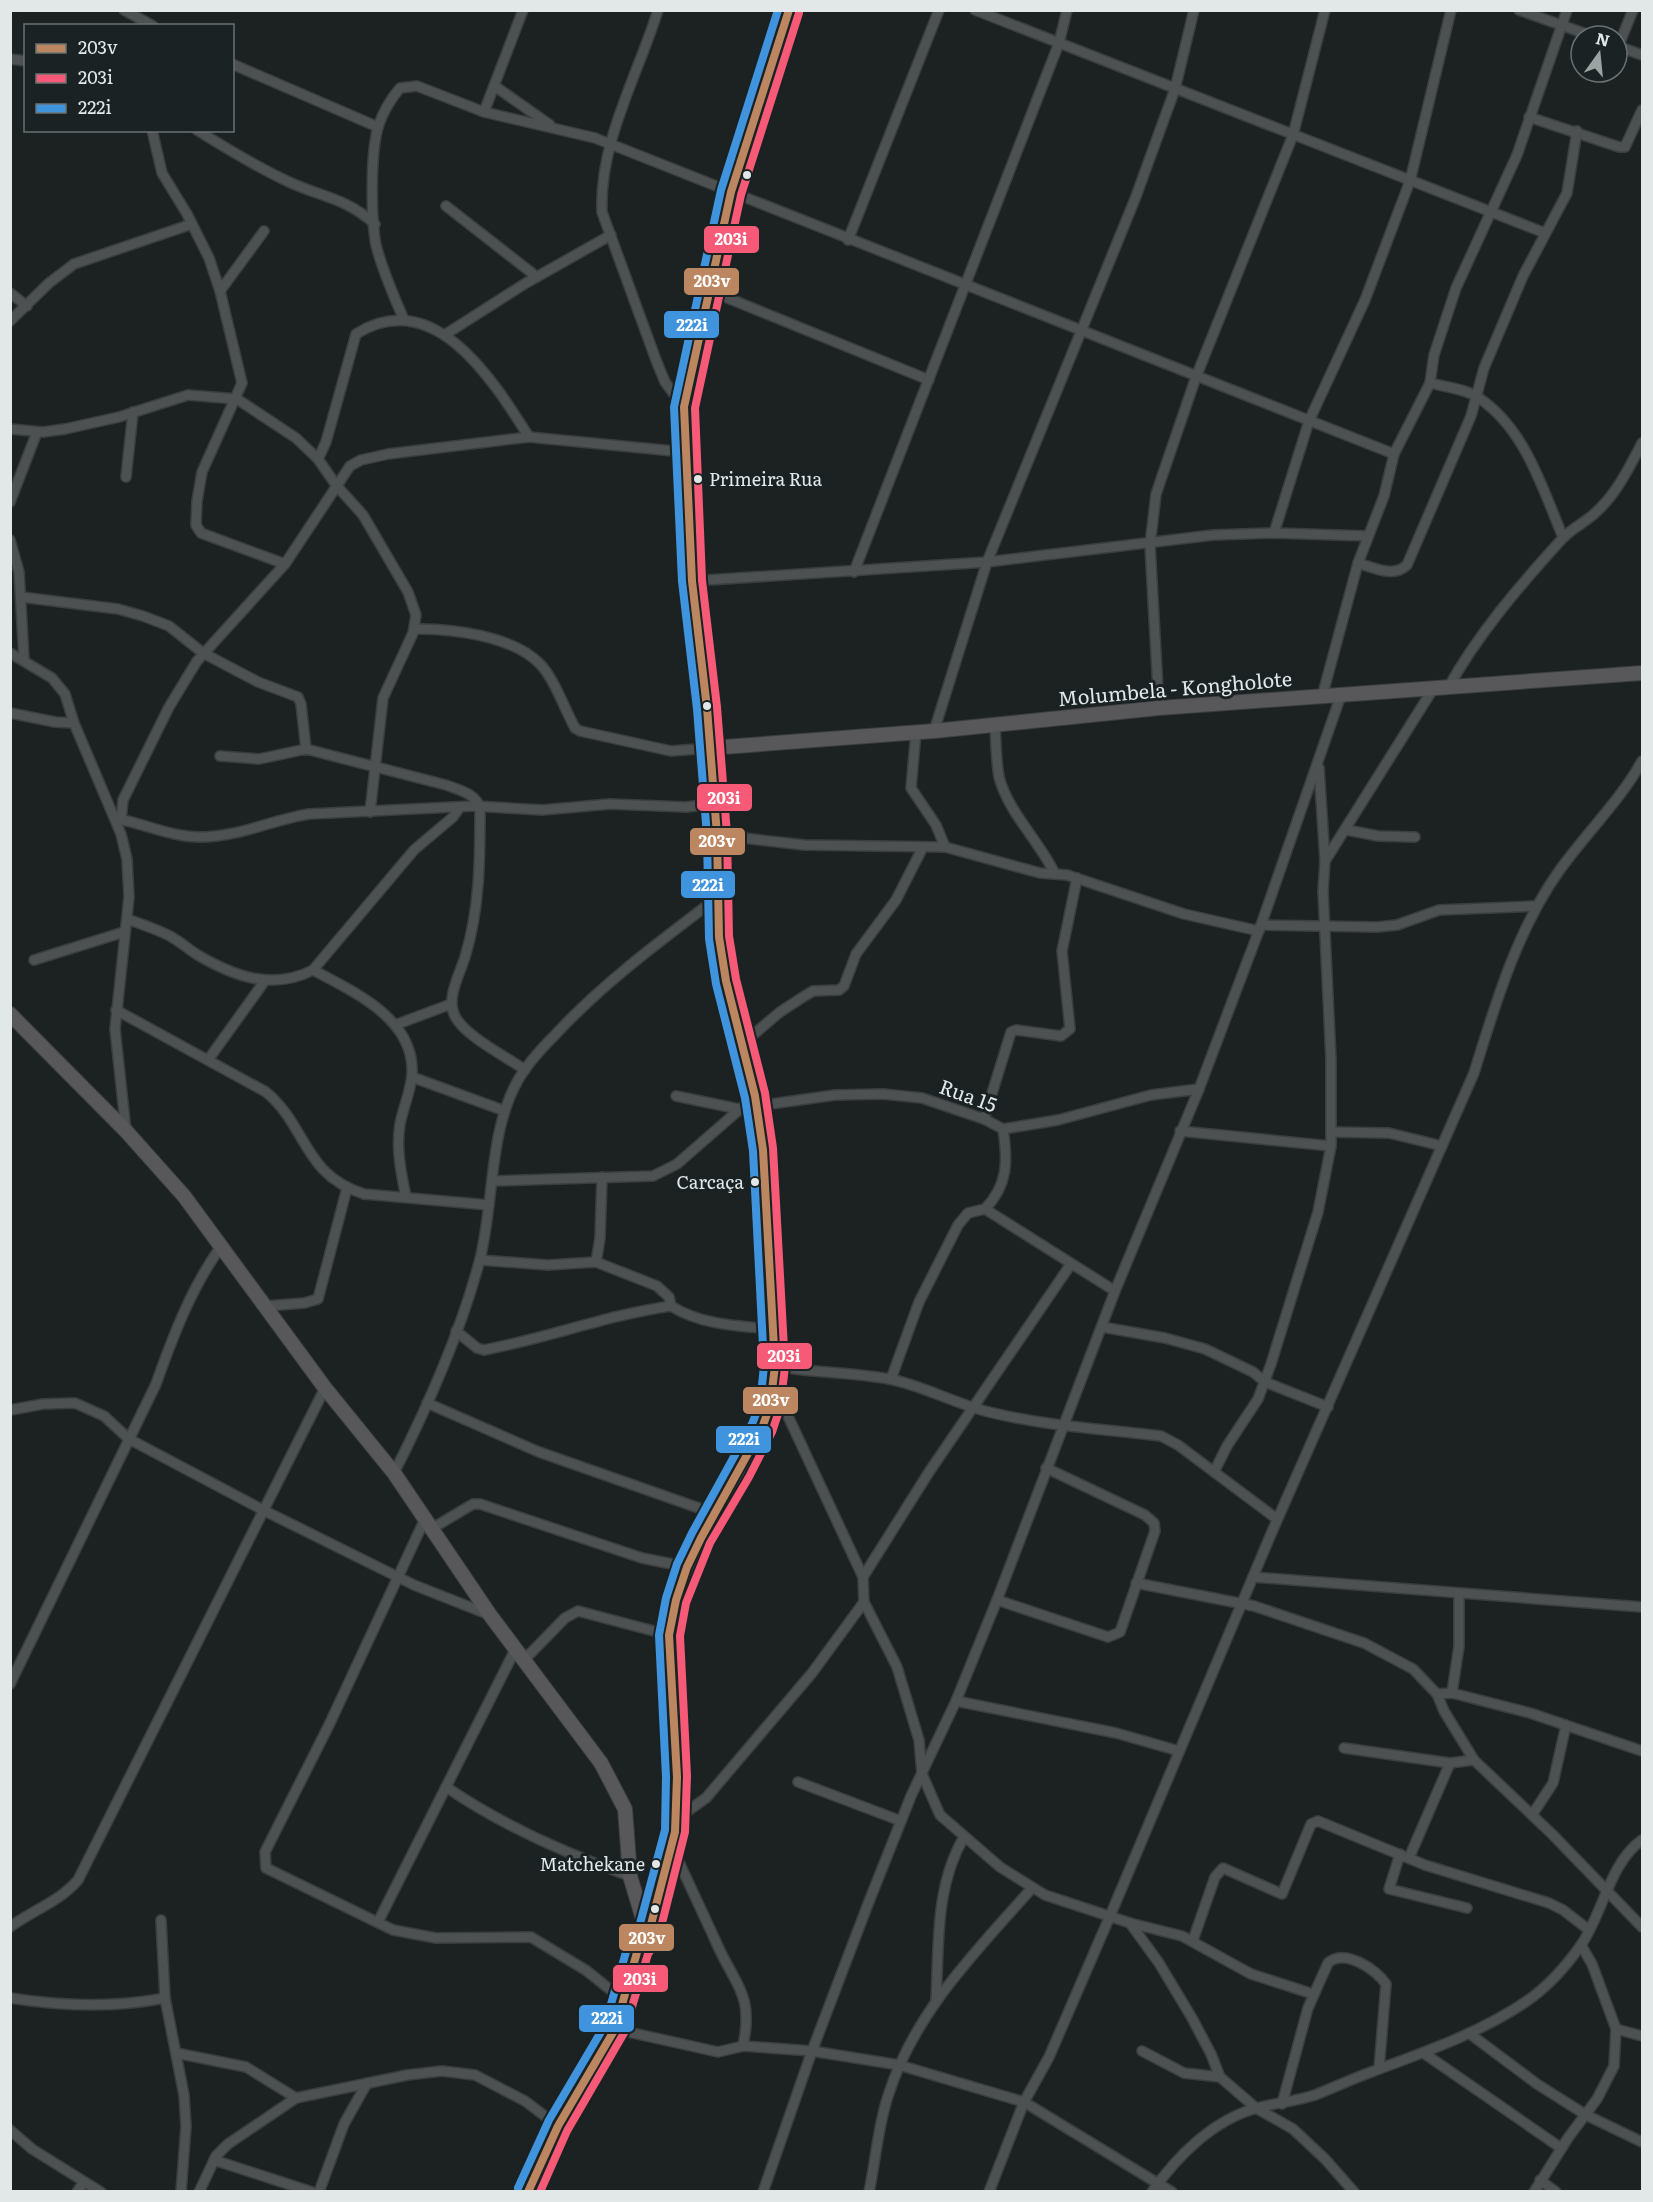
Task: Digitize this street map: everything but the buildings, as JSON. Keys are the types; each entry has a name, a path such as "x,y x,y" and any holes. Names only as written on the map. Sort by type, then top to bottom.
{"street":[{"path":"124,10 137,18"},
{"path":"484,112 496,87 523,10"},
{"path":"658,10 610,145 601,192 602,212 665,382 684,407"},
{"path":"528,2192 558,2126 594,2070 615,2029 638,1949 648,1936 672,1846 675,1820 677,1777 669,1635 687,1567 714,1513 740,1472 762,1428 770,1406 773,1384 775,1366 763,1150 756,1101 726,981 717,898 717,835 707,708 692,581 684,452 684,407 731,192 789,10"},
{"path":"848,240 939,10"},
{"path":"975,10 1545,233"},
{"path":"854,572 1059,43 1066,10"},
{"path":"934,732 987,562 1136,199 1175,89 1194,10"},
{"path":"1159,708 1150,545 1156,494 1196,377 1293,135 1325,10"},
{"path":"1274,533 1310,421 1365,300 1410,181 1451,10"},
{"path":"1519,10 1569,28"},
{"path":"1322,697 1358,563 1384,496 1394,454 1430,383 1434,355 1448,310 1516,155 1567,10"},
{"path":"1628,24 1634,10"},
{"path":"234,65 378,127"},
{"path":"404,320 376,245 373,184 378,127 387,104 400,88 407,86 417,87 484,112 554,128 610,145 1394,454"},
{"path":"496,87 554,128"},
{"path":"1529,117 1625,147 1642,110"},
{"path":"1358,563 1392,573 1400,572 1407,565 1478,396 1488,358 1523,276 1567,193 1577,131"},
{"path":"152,132 162,173 209,258 220,291 242,383 237,399 202,472 196,525 201,533 285,564"},
{"path":"200,132 274,175 302,188 345,202 375,224"},
{"path":"446,206 537,277"},
{"path":"10,321 49,283 74,264 192,224"},
{"path":"220,291 264,231"},
{"path":"446,334 537,277 611,236"},
{"path":"708,290 928,380"},
{"path":"10,293 27,306"},
{"path":"318,459 338,403 356,334 404,320 419,322 446,334 482,371 529,436"},
{"path":"1430,383 1478,396 1503,421 1524,447 1563,537"},
{"path":"10,429 37,432 65,429 188,395 237,399 297,438 318,459 336,485 363,515 408,592 417,615 414,629 383,698 370,812"},
{"path":"126,477 133,412"},
{"path":"10,502 37,432"},
{"path":"118,819 123,800 182,684 203,653 253,602 285,564 350,466 379,456 529,436 684,452"},
{"path":"1448,688 1481,637 1563,537 1595,514 1618,488 1642,443"},
{"path":"692,581 987,562 1213,536 1274,533 1368,536"},
{"path":"10,540 19,572 24,659"},
{"path":"21,597 118,609 169,626 203,653 258,682 298,697 301,704 306,749"},
{"path":"414,629 456,631 492,639 525,651 541,665 575,728 580,731 671,751 710,748"},
{"path":"10,653 24,659 59,684 69,703 74,723 118,819 126,859 127,919 115,1029 126,1131"},
{"name":"Molumbela - Kongholote","path":"710,748 934,732 1159,708 1642,673"},
{"path":"1325,861 1347,830 1433,689"},
{"path":"763,2192 812,2050 901,1821 956,1701 1115,1291 1199,1089 1260,928 1341,695"},
{"path":"10,713 74,723"},
{"path":"995,725 1000,778 1012,803 1046,855 1055,874"},
{"path":"916,732 911,788 936,825 945,847"},
{"path":"220,756 259,759 306,749 467,793 478,800 480,808 479,890 468,946 451,1004 457,1020 472,1034 525,1070"},
{"path":"989,2192 1024,2102 1049,2057 1243,1605 1277,1519 1328,1407 1398,1241 1442,1146 1473,1073 1491,1017 1537,906 1559,870 1642,761"},
{"path":"1214,1472 1227,1446 1258,1399 1318,1212 1331,1146 1332,1080 1324,925 1325,861 1319,763"},
{"path":"118,819 198,837 249,832 282,818 309,814 460,807 542,810 610,804 686,807 714,804"},
{"path":"127,919 171,936 218,966 264,981 294,978 313,970 414,850 453,817 460,807"},
{"path":"1347,830 1378,836 1415,837"},
{"path":"717,835 804,845 945,847 1077,878 1145,902 1260,928 1324,925 1377,927 1397,924 1439,910 1537,906"},
{"path":"741,1045 780,1012 802,997 813,992 839,990 844,986 856,954 896,900 923,847"},
{"path":"984,1119 1011,1032 1016,1030 1061,1036 1070,1029 1062,951 1077,878"},
{"path":"394,1473 427,1403 456,1331 480,1260 506,1110 517,1082 543,1047 600,988 717,898"},
{"path":"34,960 124,932"},
{"path":"313,970 377,1008 405,1037 410,1052 412,1077 398,1142 406,1197"},
{"path":"208,1060 264,981"},
{"path":"394,1025 451,1004"},
{"path":"116,1010 272,1097 313,1159 328,1176 347,1188 364,1194 489,1205"},
{"path":"10,1014 126,1131 184,1196 325,1388 394,1473 490,1615 601,1763 625,1809 630,1876 648,1936"},
{"path":"412,1077 506,1110"},
{"name":"Rua 15","path":"756,1101 883,1094 922,1098 984,1119 1003,1129 1058,1120 1151,1095 1199,1089"},
{"path":"676,1096 739,1109"},
{"path":"492,1181 602,1177 643,1178 661,1173 677,1164 739,1109 756,1101"},
{"path":"891,1379 919,1302 958,1225 968,1213 985,1209 1000,1190 1006,1172 1003,1129"},
{"path":"1180,1131 1331,1146"},
{"path":"1331,1132 1389,1133 1442,1146"},
{"path":"596,1262 602,1177"},
{"path":"267,1306 304,1304 318,1299 347,1188"},
{"path":"985,1209 1115,1291"},
{"path":"10,1684 156,1384 170,1344 207,1266 222,1245"},
{"path":"480,1260 548,1265 596,1262 657,1286 669,1297 671,1306"},
{"path":"862,1577 929,1472 1071,1264"},
{"path":"456,1331 477,1348 484,1350 550,1336 591,1321 628,1312 671,1306 683,1314 702,1320 772,1329"},
{"path":"1102,1327 1136,1331 1206,1349 1253,1372 1264,1382 1328,1407"},
{"path":"775,1366 814,1373 854,1374 891,1379 974,1409 1062,1426 1161,1436 1178,1445 1277,1519"},
{"path":"773,1384 862,1577 864,1602 897,1667 909,1702 918,1740 922,1774 940,1815 1000,1868 1045,1895 1110,1917 1193,1940 1251,1974 1313,1994"},
{"path":"10,1928 28,1914 53,1903 78,1880 325,1388"},
{"path":"10,1410 43,1404 75,1403 104,1416 129,1438 262,1510 447,1600 490,1615"},
{"path":"427,1403 539,1452 714,1513"},
{"path":"997,1600 1108,1637 1120,1632 1155,1531 1154,1523 1145,1515 1046,1468"},
{"path":"623,2000 587,1971 531,1937 422,1937 393,1930 266,1868 265,1852 399,1576 428,1524 473,1504 480,1504 642,1558 687,1567"},
{"path":"1253,1577 1642,1607"},
{"path":"1136,1583 1254,1606 1364,1643 1413,1668 1437,1694 1449,1720 1474,1760 1532,1815 1642,1927"},
{"path":"1452,1693 1459,1646 1460,1593"},
{"path":"675,1820 706,1798 812,1673 864,1602"},
{"path":"378,1922 446,1787 519,1655 565,1618 579,1611 669,1635"},
{"path":"1437,1694 1452,1693 1566,1725 1642,1751"},
{"path":"956,1701 1116,1733 1179,1751"},
{"path":"1532,1815 1553,1783 1566,1725"},
{"path":"1344,1748 1450,1763 1474,1760"},
{"path":"1450,1763 1389,1889 1467,1908"},
{"path":"798,1782 901,1821"},
{"path":"446,1787 478,1809 573,1854 630,1876"},
{"path":"1193,1940 1215,1877 1223,1868 1282,1894 1314,1821 1488,1886 1549,1903 1563,1910 1589,1930"},
{"path":"936,2000 943,1897 953,1856 964,1837"},
{"path":"1155,2188 1166,2171 1207,2132 1256,2108 1314,2095 1379,2069 1425,2054 1470,2034 1540,1991 1581,1945 1609,1892 1616,1871 1625,1856 1642,1840"},
{"path":"672,1846 717,1945 739,1982 747,2009 748,2024 744,2046"},
{"path":"869,2192 888,2095 900,2065 936,2000 1032,1888"},
{"path":"161,1920 165,1998 184,2095 186,2126 181,2192"},
{"path":"1130,1923 1159,1963 1192,2018 1220,2077 1256,2108 1293,2129 1325,2158 1354,2192"},
{"path":"1534,2192 1611,2075 1616,2056 1616,2029 1592,1965 1581,1945"},
{"path":"1282,2104 1313,1994 1333,1959 1340,1958 1364,1964 1382,1978 1388,1987 1379,2069"},
{"path":"10,1998 84,2004 137,2003 165,1998"},
{"path":"615,2029 718,2052 744,2046 812,2050 900,2065 1024,2102 1155,2188 1172,2192"},
{"path":"1616,2029 1642,2036"},
{"path":"1470,2034 1537,2084 1586,2115 1642,2142"},
{"path":"1142,2051 1184,2073 1220,2077"},
{"path":"176,2053 246,2067 296,2098"},
{"path":"1425,2054 1561,2148"},
{"path":"199,2192 214,2160 228,2145 296,2098 425,2072 475,2075 525,2101 558,2126"},
{"path":"319,2192 344,2124 367,2083"},
{"path":"10,2130 32,2149 101,2192"},
{"path":"214,2160 312,2192"},
{"path":"1540,2180 1556,2192"},
{"path":"76,2192 84,2182"}],"transit line":[{"name":"222i","path":"518,2188 549,2120 605,2025 628,1945 638,1931 665,1830 666,1777 659,1635 666,1598 677,1564 692,1533 752,1424 760,1404 764,1366 753,1151 745,1098 716,984 709,939 707,836 697,709 682,581 674,407 721,190 778,10"},
{"name":"203v","path":"528,2192 558,2126 615,2029 638,1949 648,1936 675,1832 677,1777 669,1635 676,1600 687,1567 701,1538 762,1428 770,1406 775,1366 763,1150 755,1096 726,981 719,937 717,835 707,708 692,581 684,407 731,192 789,10"},
{"name":"203i","path":"540,2192 567,2131 624,2033 648,1954 658,1939 685,1832 687,1776 680,1636 686,1603 710,1543 749,1477 772,1432 780,1408 785,1367 773,1148 765,1093 736,979 729,936 727,834 717,707 702,580 695,408 741,195 799,13"}],"place":[{"name":"Primeira Rua","path":"698,479"},
{"name":"Carcaça","path":"755,1182"},
{"name":"Matchekane","path":"656,1864"}]}
